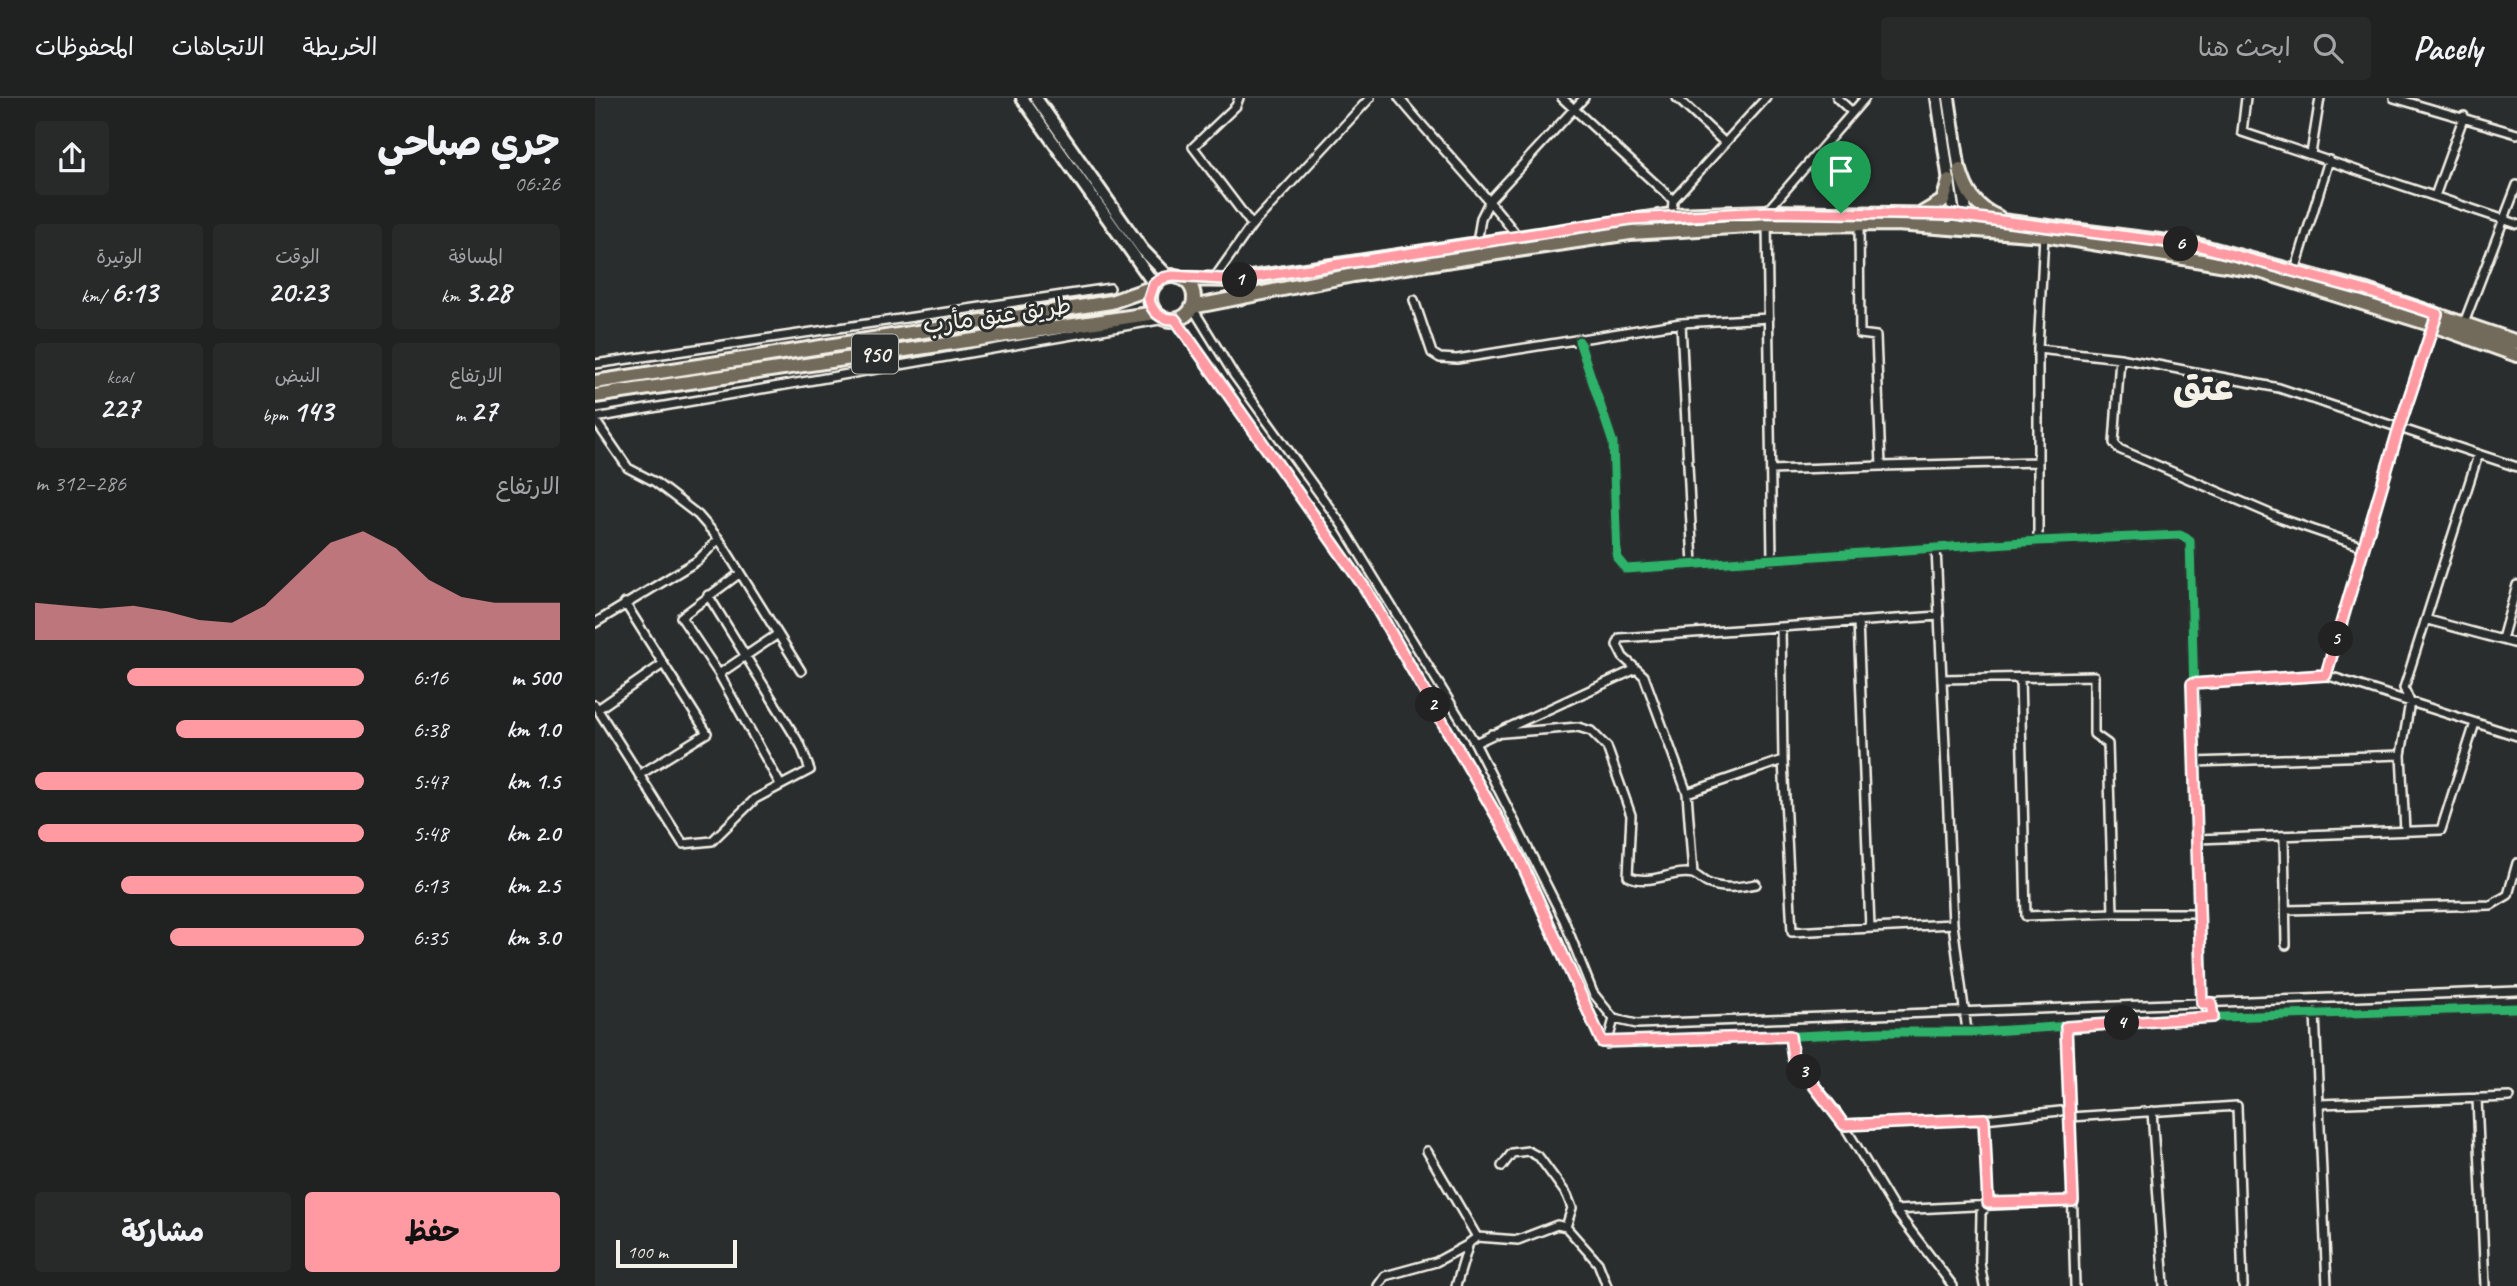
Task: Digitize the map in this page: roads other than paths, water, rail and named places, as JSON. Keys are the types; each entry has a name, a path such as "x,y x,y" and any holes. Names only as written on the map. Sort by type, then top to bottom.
{"main road":[{"path":"1022,98 1153,286 1150,304 1165,317 1185,315 1192,307 1193,292 1183,279"},
{"path":"1036,98 1142,249 1168,276 1183,279 1237,280 1477,243 1519,243 1767,218 1915,214 2256,270 2435,319 2465,323 2517,342"},
{"path":"1937,98 1949,181 1961,221"},
{"path":"1949,98 1960,170 1961,221"},
{"path":"1960,170 1965,187 1975,202 1989,213 2005,220"},
{"path":"1915,214 1935,208 1948,191 1949,181"},
{"path":"1192,307 1672,215 1859,224 2005,220 2200,246 2295,271 2435,319 2517,355"},
{"path":"1153,286 1168,276"},
{"name":"طريق عتق مأرب","path":"595,382 1111,302 1153,286"},
{"name":"طريق عتق مأرب","path":"595,396 1165,317"}],"street":[{"path":"1239,98 1236,106 1193,147 1252,225"},
{"path":"1212,281 1252,225 1370,98"},
{"path":"1399,98 1490,200 1519,243"},
{"path":"1562,98 1673,200"},
{"path":"1477,243 1482,218 1490,200 1584,98"},
{"path":"1677,98 1724,142"},
{"path":"1672,215 1673,200 1766,98"},
{"path":"1837,98 1852,112"},
{"path":"1772,560 1767,218 1865,98"},
{"path":"2246,98 2242,132 2517,224"},
{"path":"2311,154 2320,98"},
{"path":"2394,98 2464,116 2517,134"},
{"path":"2435,196 2464,116"},
{"path":"2295,271 2329,160"},
{"path":"2465,323 2517,185"},
{"path":"1859,224 1860,334 1876,336 1881,466"},
{"path":"2038,541 2038,349 2044,235"},
{"path":"595,364 1110,288"},
{"path":"1414,300 1432,353 1440,358 1457,359 1681,323 1769,317"},
{"path":"1192,307 1234,375 1342,525 1475,743 1564,920 1593,993 1614,1020 1637,1024 2517,991"},
{"path":"801,671 719,540 698,515 655,482 628,468 595,419 1165,317 1365,588 1514,846 1595,1030 1607,1044"},
{"path":"2326,675 2399,428 2435,319"},
{"path":"1681,323 1693,565"},
{"path":"1580,341 1612,443 1618,563 1626,569 2038,541 2186,536 2192,547 2192,684 2200,913 2207,1003 2213,1017"},
{"path":"2038,349 2120,358 2279,388 2517,467"},
{"path":"2120,358 2114,443 2119,449 2282,519 2364,547"},
{"path":"2405,831 2401,755 2410,702 2404,688 2428,620 2477,455"},
{"path":"1771,470 2037,462"},
{"path":"595,622 697,561 719,540"},
{"path":"1936,548 1953,924 1967,1031"},
{"path":"739,574 681,617 719,674 781,783"},
{"path":"2502,639 2517,585"},
{"path":"663,664 596,707 683,844 712,841 755,799 810,770 810,763 708,595"},
{"path":"625,603 707,733 639,775"},
{"path":"1693,874 1687,793 1644,676 1623,657 1617,645 1620,638 1939,616"},
{"path":"2428,620 2517,644"},
{"path":"1858,621 1870,928"},
{"path":"1781,627 1783,760 1792,932 1953,924"},
{"path":"719,674 778,634"},
{"path":"1475,743 1636,669"},
{"path":"2192,684 2326,675 2517,736"},
{"path":"1942,679 2094,676 2094,734 2108,744 2113,913"},
{"path":"2020,678 2026,916 2200,913"},
{"path":"2197,839 2441,830 2475,723"},
{"path":"1492,734 1578,727 1591,731 1607,747 1631,816 1629,876 1651,880 1693,874 1708,883 1728,888 1756,884"},
{"path":"1466,762 1480,755"},
{"path":"2195,762 2401,755"},
{"path":"1687,793 1783,760"},
{"path":"2284,836 2286,945"},
{"path":"2285,910 2491,905 2508,895 2517,863"},
{"path":"1607,1044 2066,1027 2213,1017 2517,1008"},
{"path":"2315,1013 2327,1286"},
{"path":"1882,1015 1882,1032"},
{"path":"1607,1044 1614,1020"},
{"path":"1738,1020 1738,1039"},
{"path":"2066,1027 2075,1286"},
{"path":"1790,1036 1793,1058 1844,1125 1895,1210 1953,1286"},
{"path":"2320,1104 2511,1097"},
{"path":"2477,1098 2484,1286"},
{"path":"1844,1125 2237,1106 2243,1286"},
{"path":"2152,1111 2164,1286"},
{"path":"1984,1119 1988,1203 1982,1213 1980,1263 1984,1286"},
{"path":"1427,1151 1477,1237"},
{"path":"1502,1166 1512,1153 1528,1151 1539,1157 1567,1195 1572,1208 1566,1227"},
{"path":"1895,1210 1988,1203 2073,1201"},
{"path":"1378,1286 1385,1276 1436,1262 1477,1237 1518,1240 1557,1225 1566,1227 1598,1263 1607,1286"},
{"path":"1456,1286 1469,1243"}],"district":[{"name":"عتق","path":"2203,387"}]}
